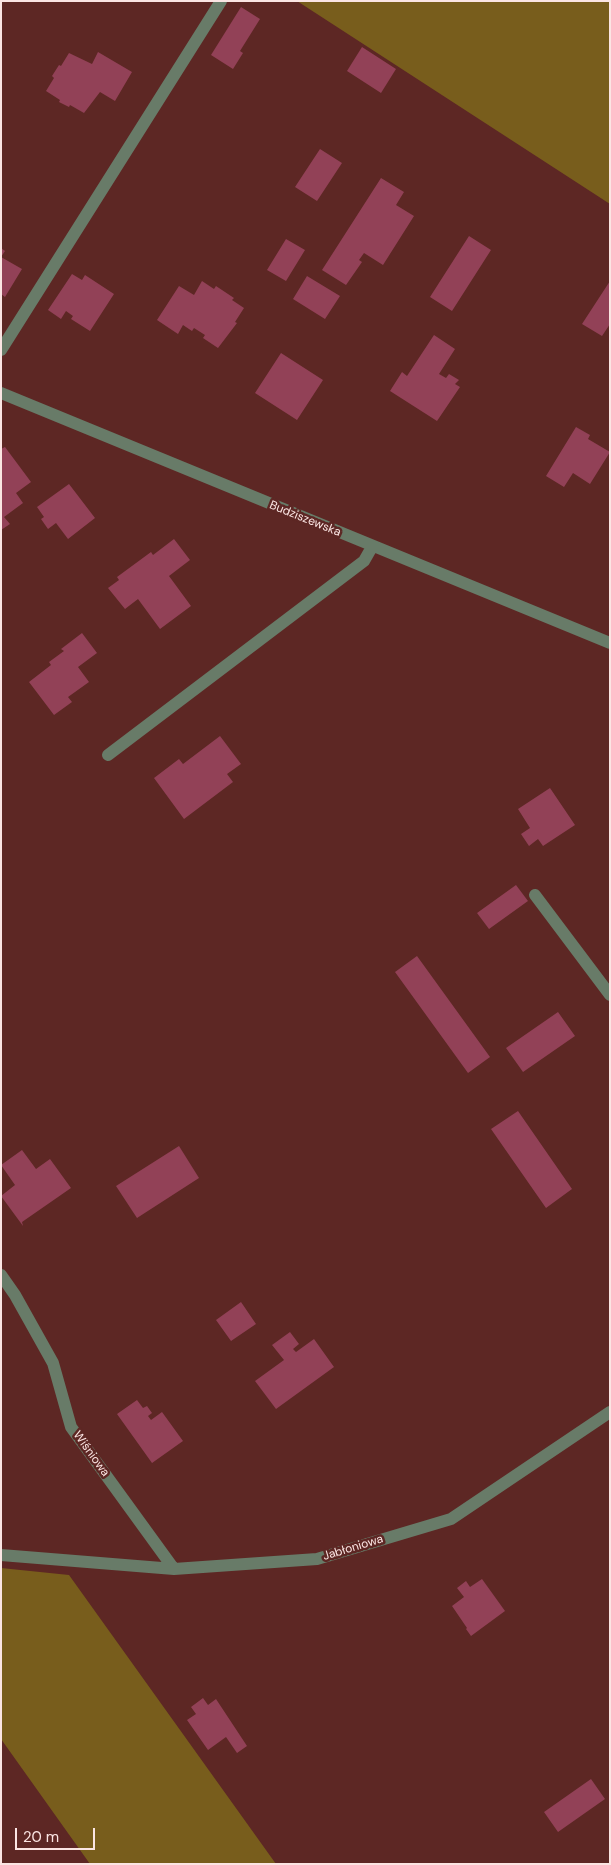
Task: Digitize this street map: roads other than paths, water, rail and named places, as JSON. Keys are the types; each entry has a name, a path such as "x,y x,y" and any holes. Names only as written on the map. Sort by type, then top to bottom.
{"street":[{"path":"1,350 221,1"},
{"name":"Budziszewska","path":"1,393 372,547 610,643"},
{"path":"108,755 364,561 372,547"},
{"path":"535,895 610,995"},
{"name":"Wiśniowa","path":"1,1275 16,1295 53,1363 71,1427 174,1569"},
{"name":"Jabłoniowa","path":"1,1555 174,1569 317,1559 451,1519 610,1412"}]}
